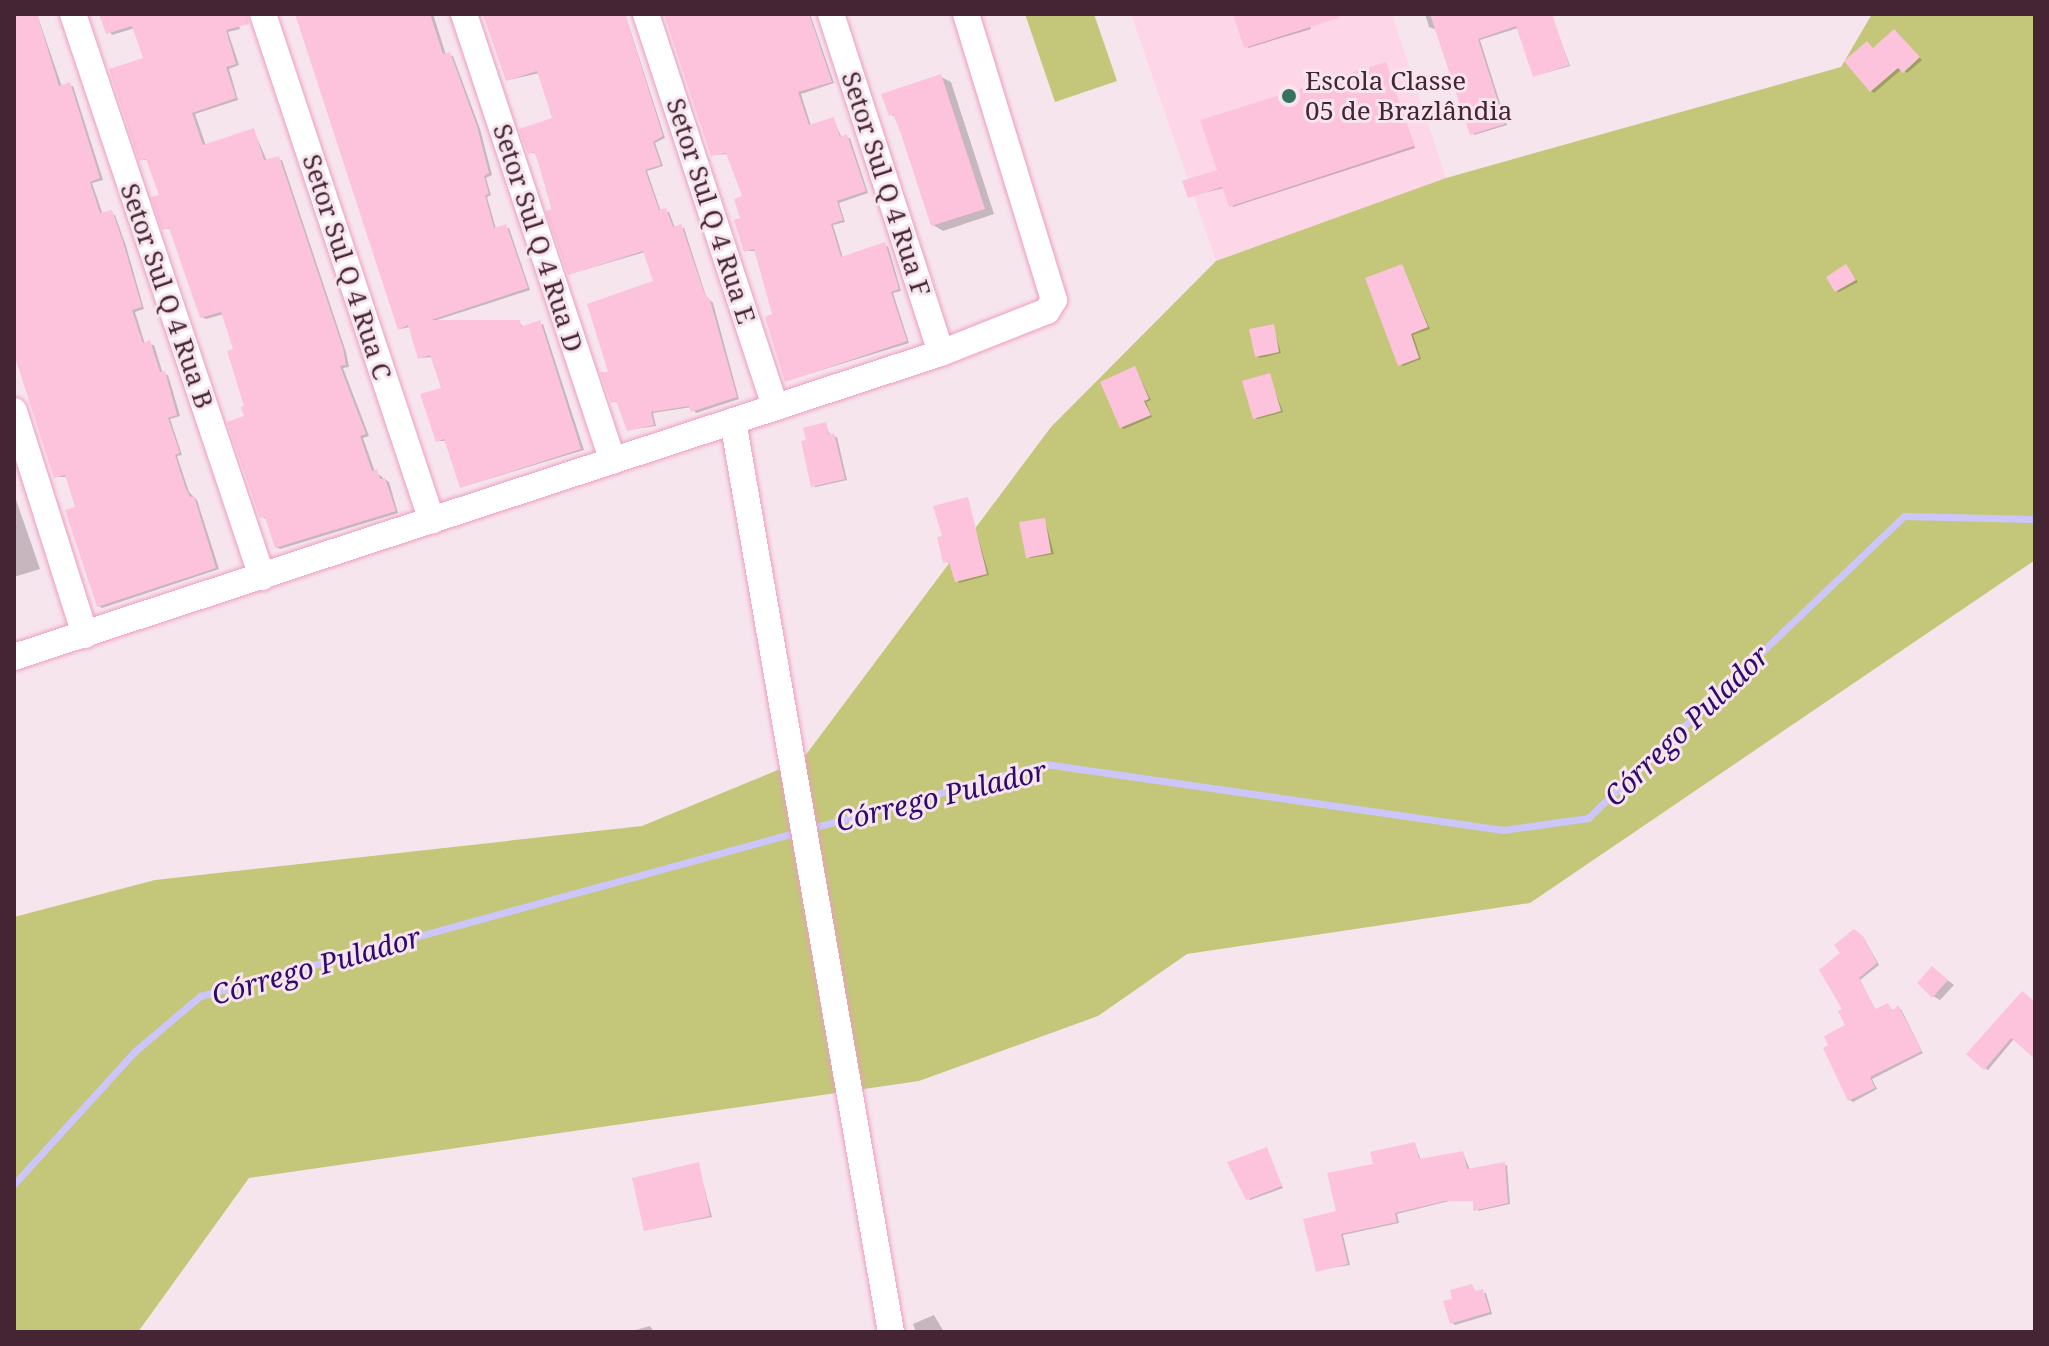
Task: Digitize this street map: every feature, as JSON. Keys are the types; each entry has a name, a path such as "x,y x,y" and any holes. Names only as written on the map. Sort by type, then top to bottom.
{"street":[{"name":"Setor Sul Q 4 Rua B","path":"73,14 262,577"},
{"name":"Setor Sul Q 4 Rua C","path":"263,14 432,521"},
{"name":"Setor Sul Q 4 Rua D","path":"464,14 613,461"},
{"name":"Setor Sul Q 4 Rua E","path":"646,14 775,407"},
{"name":"Setor Sul Q 4 Rua F","path":"831,14 941,353"},
{"path":"14,657 941,353 1047,311 1054,300 966,14"},
{"path":"14,411 85,635"},
{"path":"733,421 891,1332"}],"shaded area":[{"name":"Escola Classe 05 de Brazlândia","path":"1131,14 1392,14 1446,178 1216,261"}],"green space":[{"path":"1025,14 1094,14 1117,81 1055,102"},
{"path":"1872,14 2035,14 2035,560 1530,903 1187,954 1098,1016 919,1081 249,1178 138,1332 14,1332 14,917 155,880 642,826 802,760 1051,427 1216,261 1446,178 1841,67"}],"building":[{"path":"14,14 37,14 59,86 70,82 100,178 90,182 100,213 112,210 123,242 142,307 132,310 143,343 150,340 160,372 165,371 177,415 168,418 180,453 175,455 186,489 190,497 194,496 216,568 97,607 65,510 75,507 65,475 54,478 14,354"},
{"path":"99,14 247,14 249,24 226,30 236,64 226,67 236,98 192,113 203,145 254,128 264,160 279,156 343,348 346,365 340,366 366,434 360,436 372,471 377,469 380,479 385,478 396,511 275,548 265,517 260,518 227,422 244,416 241,407 244,406 227,351 233,349 221,312 200,318 169,228 162,230 151,197 159,195 146,159 139,161 109,69 143,58 132,26 106,34"},
{"path":"295,14 430,14 443,54 450,52 477,126 489,173 484,176 489,194 485,195 494,228 506,224 528,288 431,320 520,320 521,327 540,320 581,449 460,488 444,439 436,442 420,394 441,388 430,355 418,359 408,325 398,330"},
{"path":"483,14 625,14 663,136 653,142 661,165 645,170 659,210 666,208 673,227 681,224 704,292 710,300 737,397 691,412 689,406 651,412 654,425 627,431 616,401 611,403 600,372 608,372 587,304 653,281 643,251 568,275 546,211 552,209 537,159 534,152 528,154 519,129 552,118 537,71 506,81"},
{"path":"664,14 809,14 832,82 798,92 809,125 834,117 840,137 847,134 866,191 837,201 843,220 831,224 841,257 885,242 899,289 891,292 907,341 785,382 765,317 772,314 754,249 744,252 734,220 740,218 734,199 742,196 726,153 711,156"},
{"path":"1233,14 1338,14 1339,18 1244,48"},
{"path":"1430,14 1552,14 1569,65 1533,77 1516,26 1478,39 1505,124 1470,135"},
{"path":"1894,29 1920,57 1903,73 1898,68 1870,92 1844,61 1867,41 1873,48"},
{"path":"1386,62 1414,146 1229,207 1222,187 1188,198 1182,181 1217,170 1200,120"},
{"path":"941,74 985,209 931,226 901,134 893,114 889,116 881,94"},
{"path":"1402,264 1428,327 1411,334 1419,358 1398,366 1365,278"},
{"path":"1846,264 1856,280 1835,292 1826,277"},
{"path":"1274,324 1279,352 1255,357 1249,329"},
{"path":"1135,366 1149,399 1144,401 1151,415 1120,428 1100,382"},
{"path":"1270,373 1281,411 1253,419 1242,381"},
{"path":"826,422 829,435 834,433 845,479 811,487 801,441 806,440 803,428"},
{"path":"968,497 987,574 955,582 949,562 943,563 937,537 942,536 933,506"},
{"path":"1045,518 1051,553 1026,558 1019,522"},
{"path":"1854,929 1863,936 1877,963 1859,978 1875,1009 1888,1003 1892,1011 1898,1005 1922,1051 1870,1077 1875,1088 1848,1101 1823,1048 1828,1045 1824,1036 1845,1025 1838,1011 1842,1009 1819,970 1840,953 1834,945"},
{"path":"1932,966 1948,980 1932,998 1917,983"},
{"path":"2022,991 2035,1002 2035,1059 2011,1038 1984,1070 1966,1054"},
{"path":"1415,1142 1419,1159 1463,1151 1467,1169 1505,1162 1508,1203 1473,1211 1473,1201 1445,1201 1395,1213 1397,1222 1341,1234 1348,1264 1316,1272 1303,1219 1336,1211 1327,1173 1373,1164 1370,1152"},
{"path":"1267,1147 1282,1186 1246,1200 1227,1162"},
{"path":"699,1162 710,1216 644,1231 632,1178"},
{"path":"1472,1284 1475,1291 1483,1289 1490,1312 1450,1324 1443,1301 1452,1299 1450,1290"}],"waterway":[{"name":"Córrego Pulador","path":"14,1184 134,1052 200,996 1045,764 1503,830 1588,818 1904,516 2035,519"}],"place":[{"name":"Escola Classe 05 de Brazlândia","path":"1289,96"}]}
